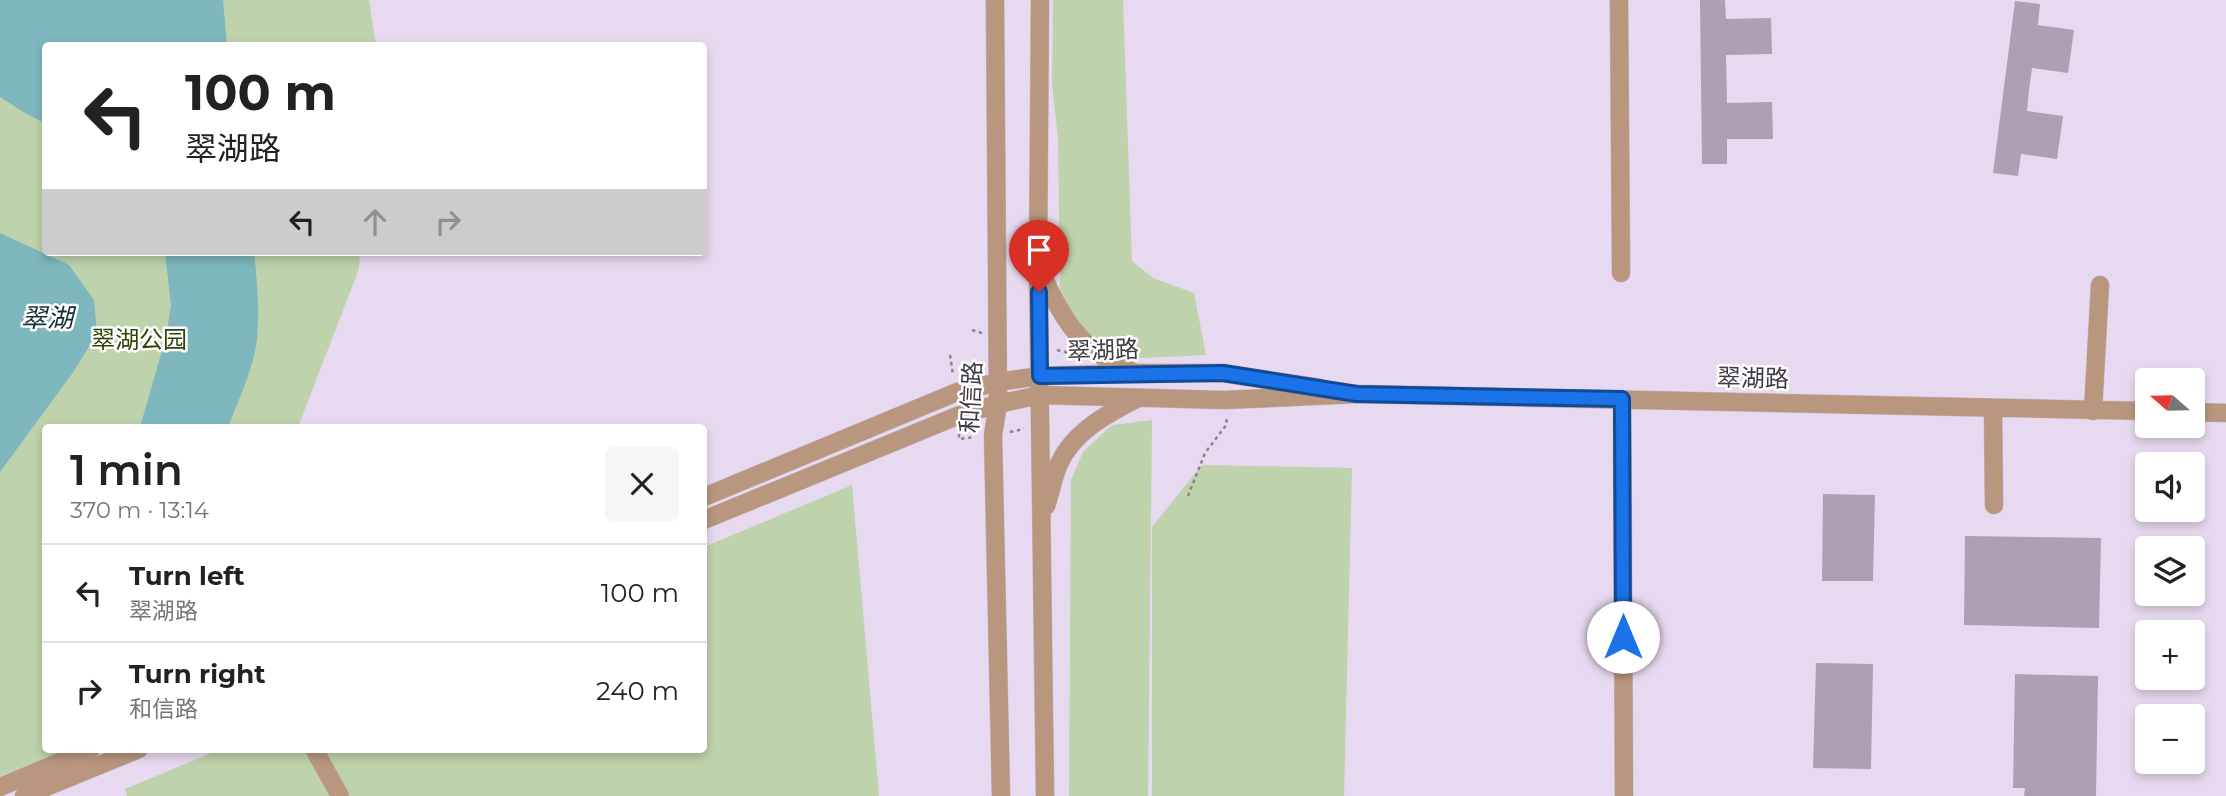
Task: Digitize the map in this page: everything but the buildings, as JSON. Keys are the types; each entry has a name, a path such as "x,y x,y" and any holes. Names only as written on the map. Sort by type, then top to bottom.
{"street":[{"name":"和信路","path":"995,0 998,404 993,435 1001,796"},
{"path":"1041,0 1038,265 1045,796"},
{"path":"1619,0 1621,273"},
{"path":"1038,265 1055,304 1084,342 1100,357 1138,373"},
{"path":"2093,411 2100,285"},
{"name":"翠湖路","path":"707,496 957,392 998,382 1040,376 1223,373 1357,394"},
{"name":"翠湖路","path":"707,519 957,416 1040,395 1225,400 1357,394 2135,411"},
{"path":"1041,523 1059,463 1073,444 1097,420 1139,398"},
{"path":"1622,399 1624,796"},
{"path":"1993,409 1994,505"},
{"path":"2205,412 2226,413"},
{"path":"0,787 81,753"},
{"path":"24,796 129,753"},
{"path":"316,753 340,796"}],"path":[{"path":"1188,496 1205,453 1227,424 1225,400"}],"green space":[{"name":"翠湖公园","path":"0,0 369,0 376,42 42,42 42,256 360,256 359,269 299,424 42,424 42,753 59,753 0,776"},
{"path":"1053,0 1123,0 1132,261 1153,278 1194,293 1206,355 1124,359 1098,348 1082,331 1060,293 1058,138 1052,84"},
{"path":"1152,420 1148,796 1069,796 1071,480 1083,452 1112,425"},
{"path":"1202,465 1352,468 1344,796 1152,796 1152,527"},
{"path":"852,485 879,796 127,796 125,789 211,753 707,753 707,546"}],"water":[{"path":"0,0 223,0 227,42 42,42 42,122 0,97"},
{"name":"翠湖","path":"0,233 42,252 42,256 50,256 69,265 94,300 97,334 74,371 0,472"},
{"path":"165,256 254,256 257,339 249,373 229,424 141,424 166,337 171,305"}],"route":[{"path":"1039,292 1040,376 1223,373 1357,394 1622,399 1623,637"}]}
